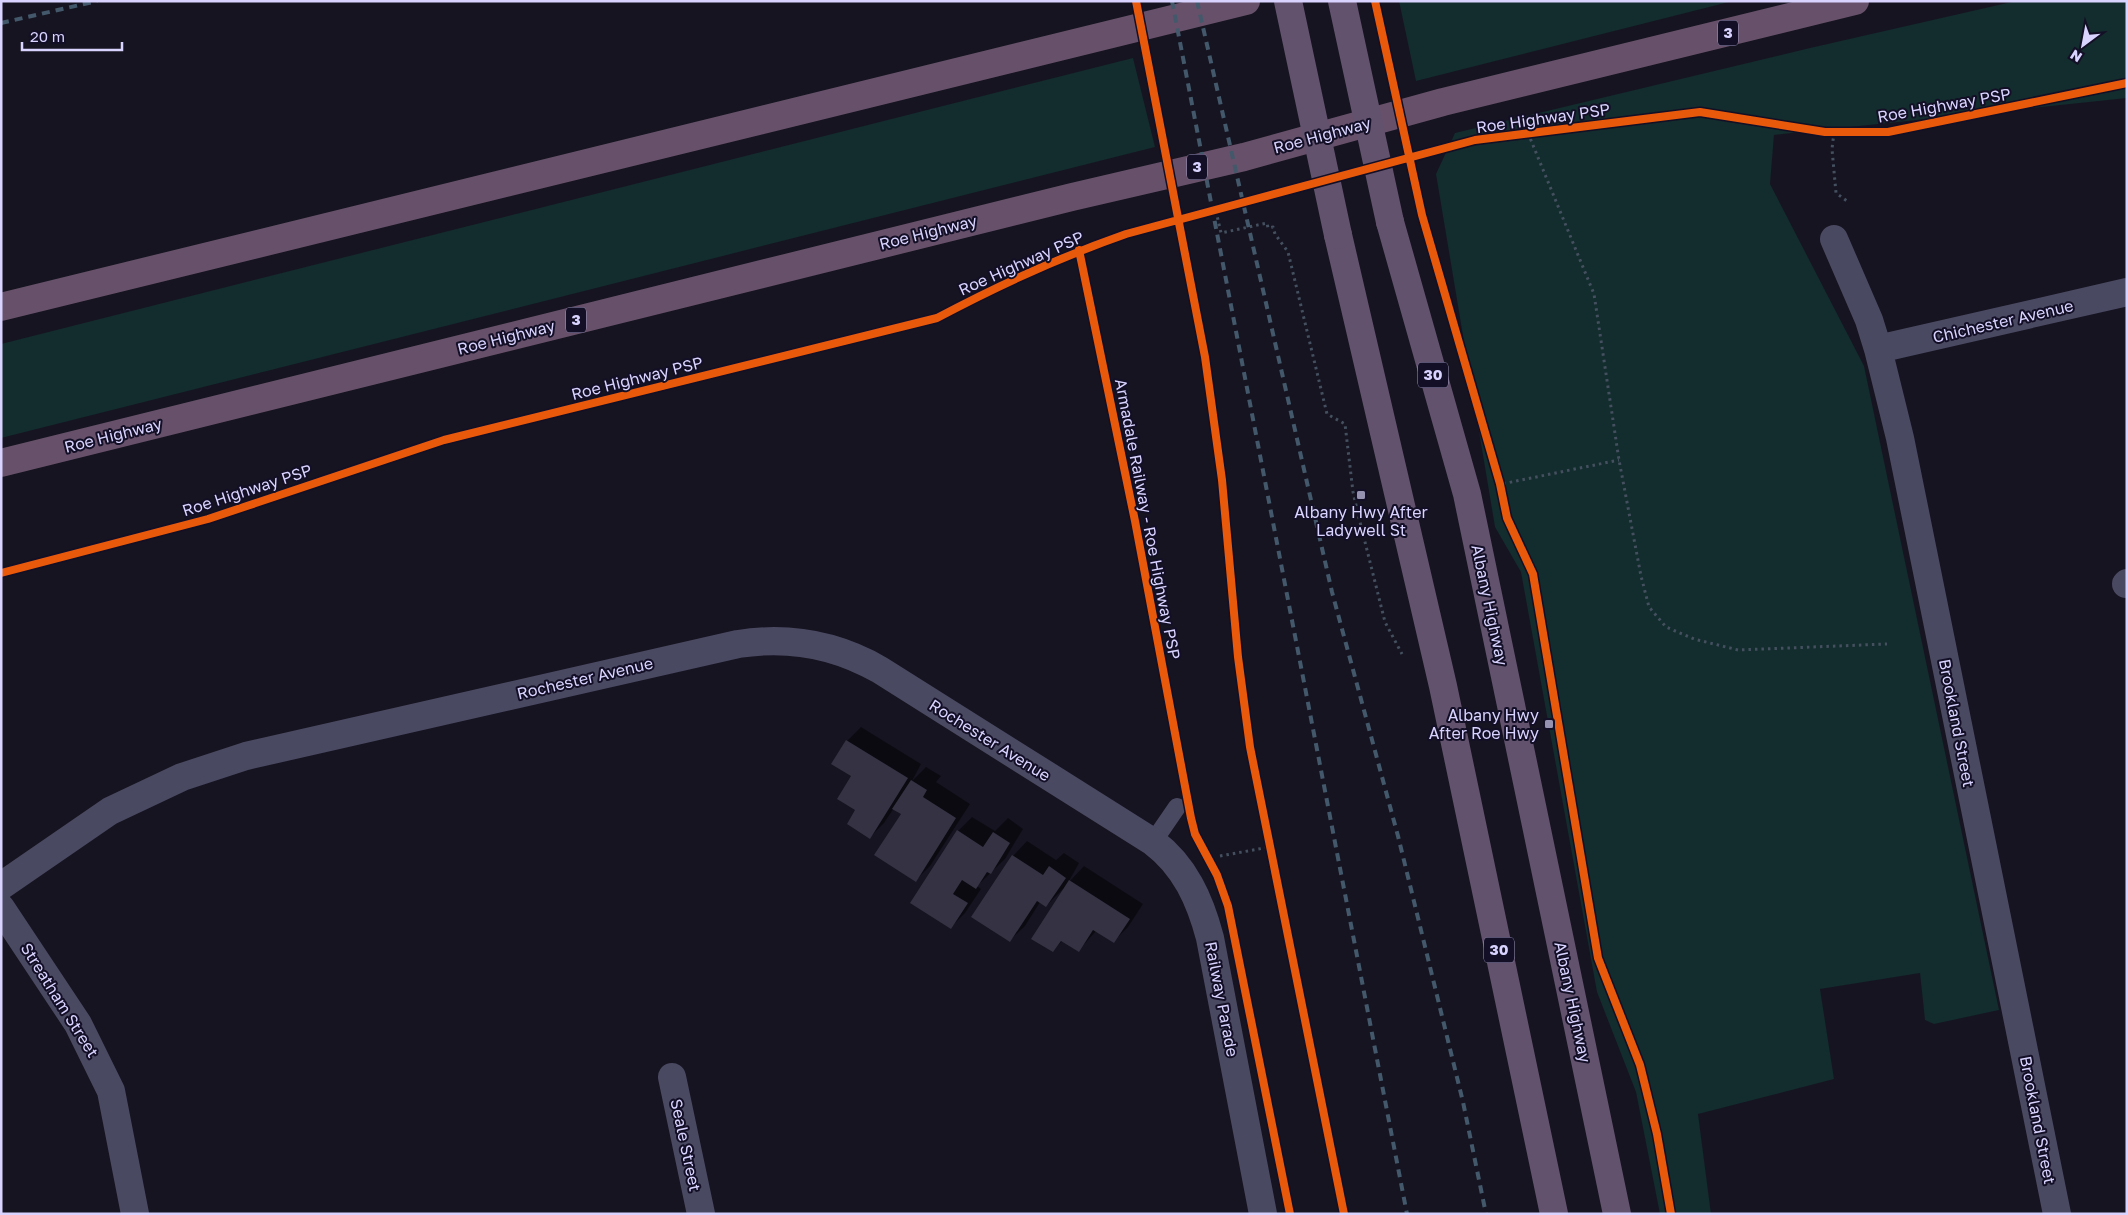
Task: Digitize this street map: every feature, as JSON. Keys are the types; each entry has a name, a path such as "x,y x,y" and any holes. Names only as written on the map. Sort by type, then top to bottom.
{"highway":[{"path":"1,307 1246,1"},
{"name":"30","path":"1288,1 1338,235 1443,686 1554,1214"},
{"name":"Albany Highway","path":"1342,1 1390,222 1467,494 1618,1214"},
{"name":"Roe Highway","path":"1,464 1072,197 1244,156 1443,102 1855,1"}],"street":[{"name":"Brookland Street","path":"1834,240 1869,320 1900,438 2057,1214"},
{"name":"Chichester Avenue","path":"1878,349 2127,292"},
{"name":"Rochester Avenue","path":"1,886 110,811 174,780 211,766 246,756 484,701 738,644 771,640 814,644 850,654 864,661 1153,842"},
{"name":"Railway Parade","path":"1153,842 1172,859 1187,878 1206,921 1263,1214"},
{"name":"Streatham Street","path":"1,908 78,1024 107,1082 135,1214"},
{"name":"Seale Street","path":"672,1077 701,1214"}],"lane":[{"path":"1153,842 1177,807"}],"path":[{"path":"1843,132 1830,132 1836,193 1847,201"},
{"path":"1528,133 1594,294 1619,460 1641,576 1649,606 1666,627 1694,639 1738,650 1887,644"},
{"path":"1207,214 1226,209"},
{"path":"1216,211 1221,233 1267,223 1268,228 1273,227 1275,234 1288,252"},
{"path":"1511,482 1619,460"},
{"path":"1497,474 1502,492"},
{"path":"1220,856 1270,847"}],"green space":[{"path":"1399,1 1733,1 1416,81"},
{"path":"2016,1 2127,1 2127,98 1774,135 1770,184 1864,366 1999,1010 1934,1024 1925,1020 1920,973 1820,989 1834,1079 1698,1114 1711,1214 1660,1214 1636,1092 1597,992 1521,572 1495,527 1436,174 1455,133"},
{"path":"1133,58 1155,147 1,438 1,344"}],"building":[{"path":"846,740 908,778 870,839 847,824 855,810 837,799 851,776 831,764"},
{"path":"911,780 927,790 923,797 956,818 916,882 874,855 901,814 892,809"},
{"path":"957,830 983,847 993,832 1010,843 991,874 987,872 976,889 962,880 953,894 968,903 951,929 910,903"},
{"path":"1012,855 1043,875 1049,866 1066,878 1046,907 1037,901 1010,942 971,917"},
{"path":"1069,880 1130,919 1114,943 1093,930 1079,952 1061,941 1053,952 1031,939"}],"railway":[{"path":"1,23 97,1"},
{"path":"1172,1 1407,1214"},
{"path":"1197,1 1332,592 1398,836 1463,1102 1486,1214"}],"cycle path":[{"path":"1136,1 1205,357 1222,480 1238,657 1250,747 1344,1214"},
{"path":"1375,1 1422,215 1500,484 1507,518 1533,574 1598,958 1640,1065 1657,1134 1671,1214"},
{"name":"Roe Highway PSP","path":"1,573 208,519 444,440 937,318 1030,272 1126,234 1475,140 1700,112 1825,132 1888,132 2127,83"},
{"name":"Roe Highway PSP","path":"1079,250 1135,521 1191,818 1195,834 1217,875 1228,906 1290,1214"}],"place":[{"name":"Albany Hwy After Ladywell St","path":"1361,495"},
{"name":"Albany Hwy After Roe Hwy","path":"1549,724"}]}
